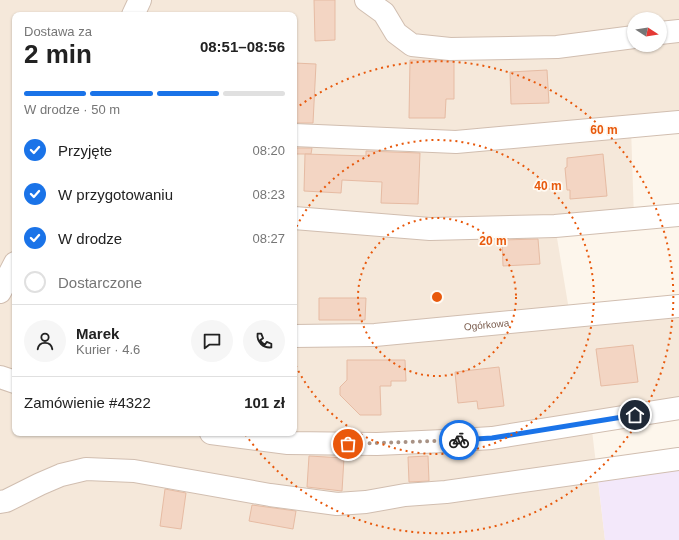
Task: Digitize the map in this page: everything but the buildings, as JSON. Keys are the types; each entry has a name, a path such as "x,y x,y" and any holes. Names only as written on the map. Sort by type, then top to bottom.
{"street":[{"path":"134,12 140,0"},
{"path":"366,0 384,13 396,33 412,45 450,49 557,47 627,38"},
{"path":"667,32 679,31"},
{"path":"297,135 456,142 679,122"},
{"path":"297,218 430,229 555,226 679,215"},
{"path":"0,292 12,269"},
{"name":"Ogórkowa","path":"297,336 375,335 679,306"},
{"path":"0,377 12,381"},
{"path":"232,436 288,444 378,444 492,438 679,408"},
{"path":"0,502 6,501 61,475 86,469 134,471 270,495 337,504 366,502 405,495 446,492 679,459"}],"shaded area":[{"path":"0,0 679,0 679,122 631,127 634,219 555,226 570,316 679,306 679,408 591,422 605,540 0,540"},
{"path":"679,459 679,540 605,540 597,471"}],"way so far":[{"path":"348,444 459,440"}],"route":[{"path":"459,440 492,438 635,415"}]}
